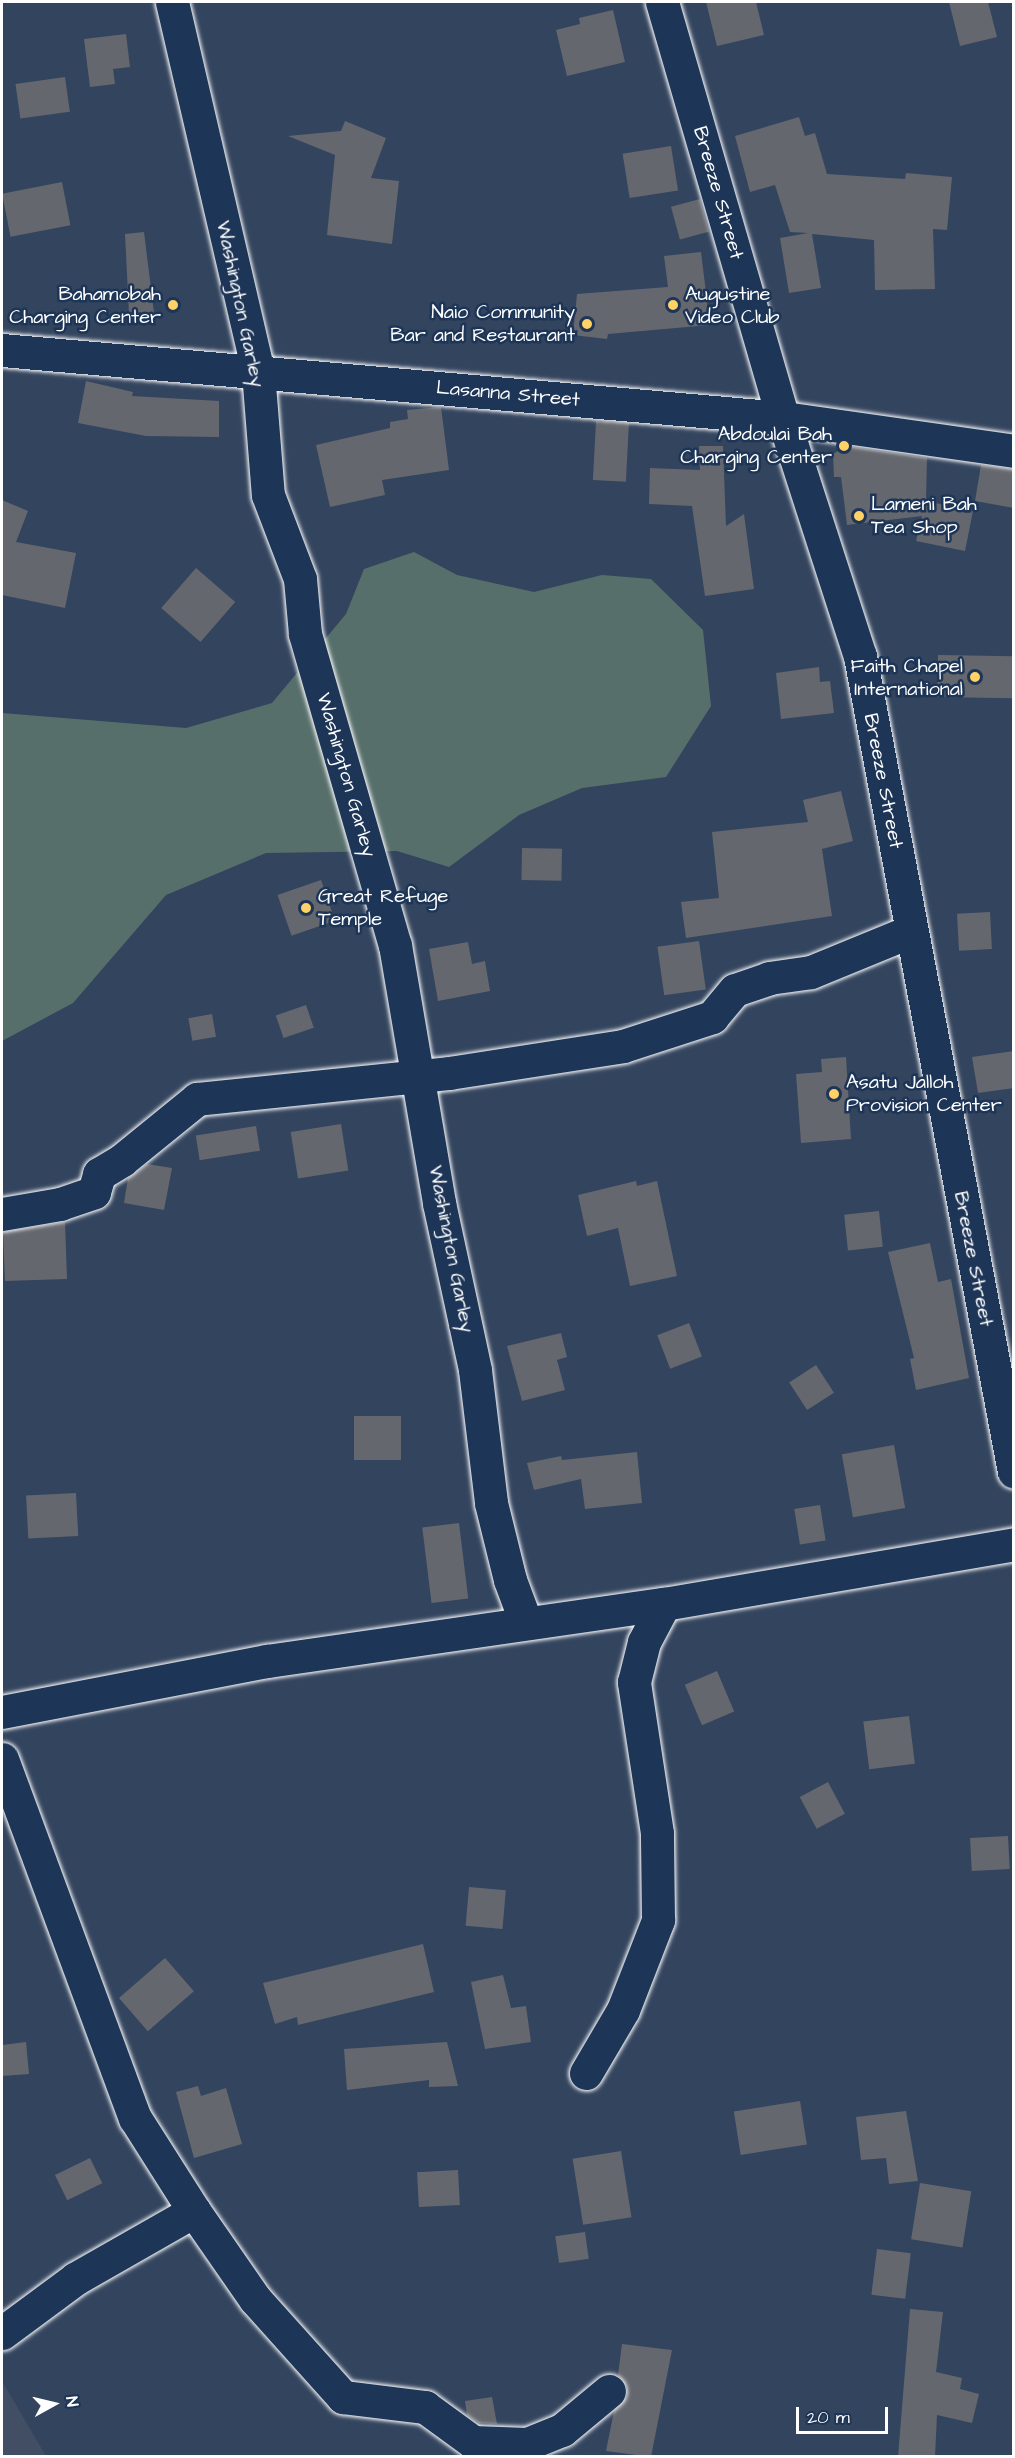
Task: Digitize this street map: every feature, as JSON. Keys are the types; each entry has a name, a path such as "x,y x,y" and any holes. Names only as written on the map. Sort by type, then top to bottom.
{"street":[{"name":"Washington Garley","path":"172,2 258,372 268,495 300,579 305,634 395,945 439,1203 474,1370 491,1503 510,1580 526,1623"},
{"name":"Breeze Street","path":"662,2 783,418 860,656 1014,1472"},
{"name":"Lasanna Street","path":"2,350 783,418 1014,451"},
{"path":"2,1214 60,1204 94,1192 99,1174 122,1160 197,1099 419,1077 587,1053 647,1039 712,1017 735,990 769,978 811,972 911,931"},
{"path":"2,1712 267,1661 664,1604 1014,1544"},
{"path":"586,2073 623,2010 658,1920 657,1833 634,1682 644,1642 664,1604"},
{"path":"2,1759 135,2118 194,2211 255,2299 343,2397 425,2408 473,2442 527,2444 562,2430 609,2391"},
{"path":"2,2333 75,2279 194,2211"}],"shaded area":[{"path":"2,2381 46,2456 2,2456"}],"green space":[{"path":"414,552 457,575 534,592 602,575 651,579 703,630 711,706 666,777 582,788 519,815 449,867 397,851 266,853 166,895 73,1003 2,1041 2,713 186,728 272,703 346,614 364,569"}],"building":[{"path":"706,2 756,2 764,35 717,46"},
{"path":"949,2 988,2 997,37 960,46"},
{"path":"613,10 625,62 567,76 556,30 580,24 579,18"},
{"path":"126,34 130,67 113,69 115,84 90,87 84,39"},
{"path":"65,77 70,112 20,119 15,84"},
{"path":"799,117 805,136 815,133 827,174 905,179 906,173 952,177 947,230 933,229 935,289 875,290 874,240 812,234 821,288 789,293 780,238 808,233 790,232 775,185 750,192 735,136"},
{"path":"345,121 386,138 371,178 399,181 392,244 327,235 335,155 288,136 341,131"},
{"path":"671,146 678,190 630,198 623,154"},
{"path":"62,182 70,225 11,237 2,194"},
{"path":"700,199 709,232 680,240 671,207"},
{"path":"144,232 154,313 129,314 125,234"},
{"path":"701,252 710,325 608,334 607,339 573,335 577,294 668,287 664,256"},
{"path":"86,381 133,392 132,396 219,401 219,437 146,436 78,423"},
{"path":"441,407 449,470 382,480 385,495 330,507 316,445 390,428 390,422 408,419 407,410"},
{"path":"596,421 629,423 626,482 593,480"},
{"path":"699,446 723,446 726,526 744,514 754,589 705,596 692,506 649,504 650,468 700,470"},
{"path":"846,446 927,458 926,501 973,511 965,551 916,541 922,516 847,525 841,477 834,477 833,454"},
{"path":"981,465 1014,469 1014,508 975,501"},
{"path":"2,500 28,511 16,542 76,553 65,608 2,595"},
{"path":"196,568 235,602 200,642 161,608"},
{"name":"Faith Chapel International","path":"938,655 1014,656 1013,698 937,697"},
{"path":"819,667 820,682 830,681 834,713 781,719 776,673"},
{"path":"841,791 853,841 822,849 832,916 686,938 681,902 719,898 712,832 808,822 803,800"},
{"path":"522,848 562,849 561,881 521,880"},
{"name":"Great Refuge Temple","path":"321,880 335,921 292,936 278,895"},
{"path":"990,912 992,949 959,951 957,914"},
{"path":"699,941 706,990 664,995 657,947"},
{"path":"468,942 472,964 485,961 490,991 438,1001 429,949"},
{"path":"306,1005 314,1028 284,1038 276,1015"},
{"path":"212,1014 216,1037 192,1041 188,1018"},
{"path":"1014,1051 1014,1088 978,1093 972,1057"},
{"path":"846,1057 851,1139 801,1143 796,1074 822,1072 821,1059"},
{"path":"341,1124 348,1170 298,1178 291,1132"},
{"path":"256,1126 260,1151 200,1160 196,1136"},
{"path":"147,1164 172,1168 164,1210 124,1203 128,1178"},
{"path":"636,1181 637,1186 657,1181 677,1276 630,1286 618,1228 587,1236 578,1195"},
{"path":"879,1211 883,1247 848,1250 844,1215"},
{"path":"65,1222 67,1279 5,1281 3,1232"},
{"path":"930,1243 938,1282 951,1279 969,1378 916,1390 910,1359 914,1358 888,1252"},
{"path":"689,1323 702,1357 670,1369 657,1335"},
{"path":"561,1333 567,1357 557,1360 565,1390 522,1401 507,1346"},
{"path":"816,1365 834,1393 807,1410 789,1382"},
{"path":"354,1416 401,1416 401,1460 354,1460"},
{"path":"894,1445 905,1508 853,1517 842,1454"},
{"path":"637,1452 642,1503 585,1509 581,1479 534,1490 527,1463 561,1456 562,1460"},
{"path":"76,1493 78,1536 28,1539 26,1496"},
{"path":"820,1505 826,1541 800,1545 794,1509"},
{"path":"459,1523 468,1598 432,1603 422,1528"},
{"path":"717,1671 734,1712 702,1725 685,1685"},
{"path":"909,1716 915,1764 869,1769 863,1722"},
{"path":"828,1782 845,1814 817,1829 800,1797"},
{"path":"1008,1836 1010,1869 972,1871 970,1838"},
{"path":"469,1887 506,1890 502,1929 466,1926"},
{"path":"423,1944 434,1992 298,2025 297,2017 275,2024 263,1983"},
{"path":"165,1958 194,1991 148,2031 119,1998"},
{"path":"503,1975 511,2008 526,2006 531,2042 485,2049 471,1982"},
{"path":"26,2042 29,2074 2,2076 2,2045"},
{"path":"447,2042 458,2086 429,2087 429,2080 347,2090 344,2049"},
{"path":"198,2086 201,2096 226,2088 242,2144 194,2158 176,2092"},
{"path":"800,2101 807,2144 741,2155 734,2111"},
{"path":"906,2111 918,2181 889,2184 886,2158 861,2160 856,2117"},
{"path":"621,2151 631,2217 583,2225 573,2159"},
{"path":"90,2158 102,2183 67,2200 55,2175"},
{"path":"458,2170 460,2205 419,2207 417,2172"},
{"path":"920,2183 971,2191 962,2247 911,2239"},
{"path":"585,2232 589,2259 559,2263 555,2236"},
{"path":"877,2249 911,2253 905,2299 871,2295"},
{"path":"910,2309 943,2312 936,2372 962,2378 960,2389 979,2394 972,2423 937,2415 935,2457 898,2457"},
{"path":"622,2344 672,2350 651,2457 606,2451 614,2411 627,2397 627,2387 618,2375"},
{"path":"492,2397 497,2424 479,2423 467,2415 465,2401"}],"place":[{"name":"Bahamobah Charging Center","path":"173,305"},
{"name":"Augustine Video Club","path":"673,305"},
{"name":"Naio Community Bar and Restaurant","path":"587,324"},
{"name":"Abdoulai Bah Charging Center","path":"844,446"},
{"name":"Lameni Bah Tea Shop","path":"859,516"},
{"name":"Faith Chapel International","path":"975,677"},
{"name":"Great Refuge Temple","path":"306,908"},
{"name":"Asatu Jalloh Provision Center","path":"834,1094"}]}
